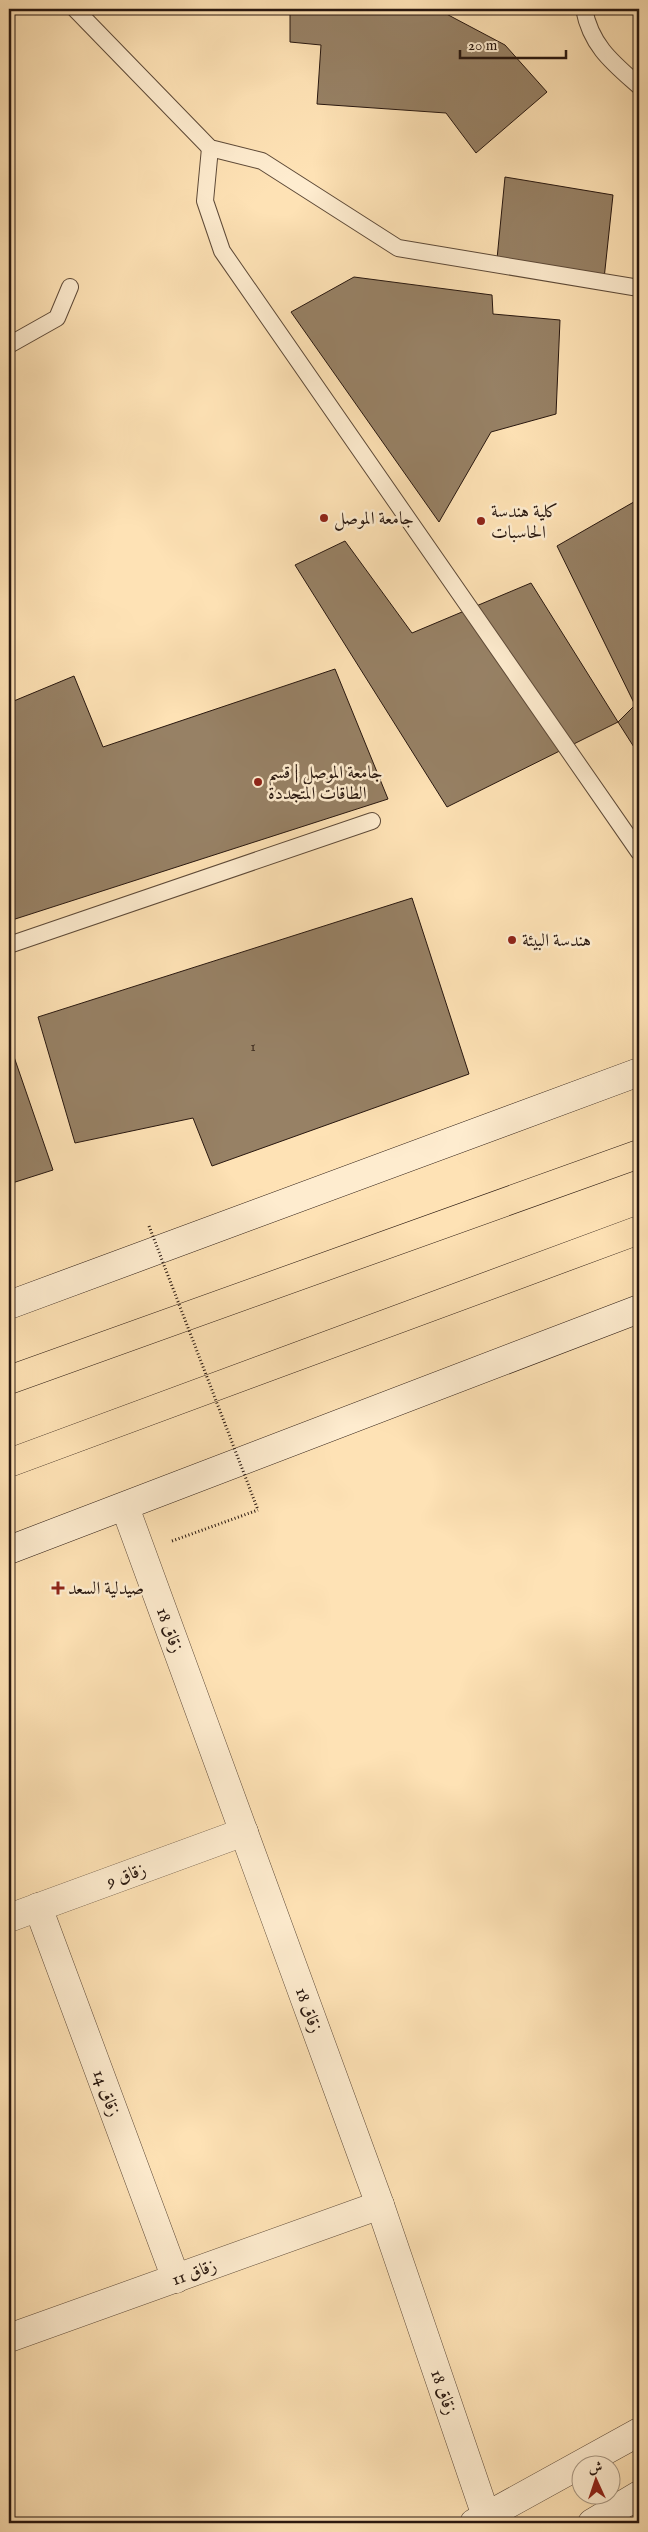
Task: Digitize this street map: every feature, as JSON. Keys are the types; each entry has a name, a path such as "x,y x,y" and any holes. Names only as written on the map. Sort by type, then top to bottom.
{"highway":[{"path":"9,1380 639,1154"},
{"path":"9,1462 639,1230"}],"street":[{"path":"9,1305 639,1072"},
{"path":"9,1550 639,1309"},
{"name":"زقاق 18","path":"125,1507 380,2205 480,2520"},
{"name":"زقاق 9","path":"9,1918 244,1832"},
{"name":"زقاق 14","path":"38,1907 176,2278"},
{"name":"زقاق 11","path":"9,2338 380,2205"},
{"path":"480,2520 639,2432"},
{"path":"592,2523 639,2495"}],"lane":[{"path":"75,9 210,148 262,161 398,248 639,288"},
{"path":"584,9 591,33 602,52 639,86"},
{"path":"210,148 205,201 222,251 639,852"},
{"path":"9,346 57,318 70,287"},
{"path":"9,944 372,821"}],"path":[{"path":"150,1226 258,1510 190,1534"}],"building":[{"path":"290,9 437,9 505,45 547,92 476,153 446,113 317,104 321,45 290,42"},
{"path":"505,177 613,195 604,279 496,269"},
{"path":"9,190 12,217 9,218"},
{"path":"354,277 492,295 493,314 560,320 556,414 491,432 439,522 291,312"},
{"path":"639,499 639,755 618,722 635,705 557,546"},
{"path":"345,541 412,633 531,583 618,722 447,807 295,565"},
{"path":"335,669 388,799 9,921 9,703 74,676 103,747"},
{"path":"412,898 469,1074 212,1166 193,1118 75,1143 38,1017"},
{"path":"12,1051 53,1170 9,1184 9,1052"}],"place":[{"name":"جامعة الموصل","path":"324,518"},
{"name":"كلية هندسة الحاسبات","path":"481,521"},
{"name":"جامعة الموصل | قسم الطاقات المتجددة","path":"258,782"},
{"name":"هندسة البيئة","path":"512,940"},
{"name":"صيدلية السعد","path":"58,1588"}]}
